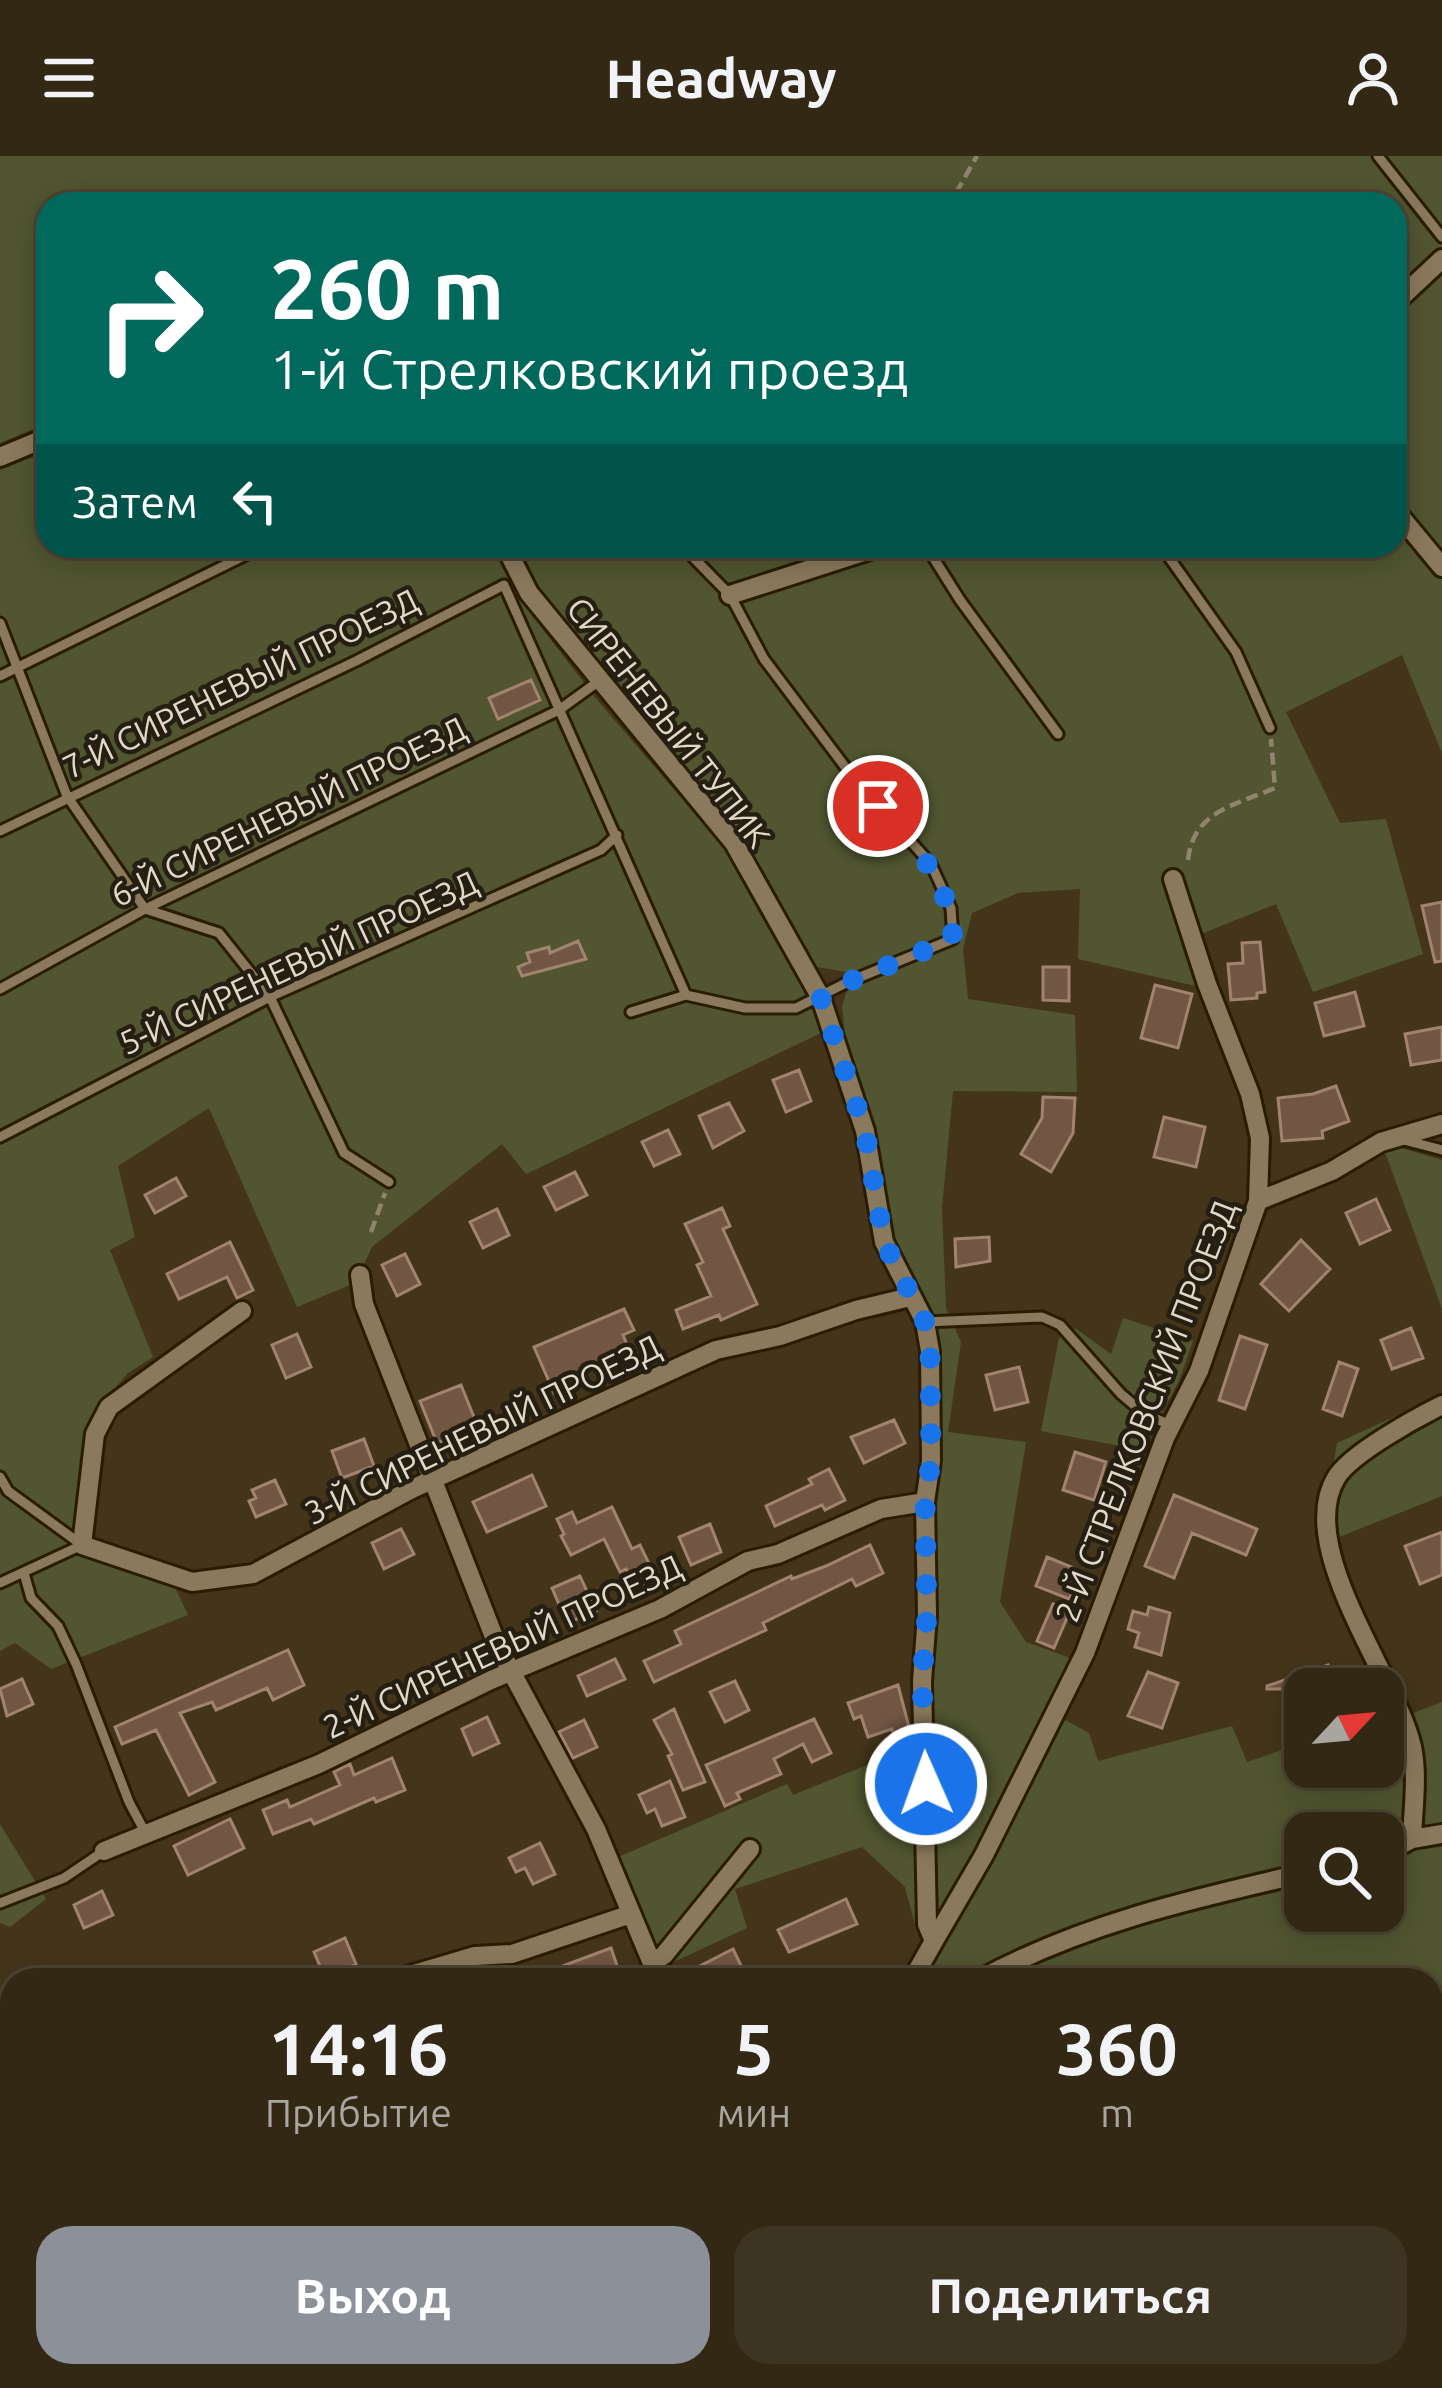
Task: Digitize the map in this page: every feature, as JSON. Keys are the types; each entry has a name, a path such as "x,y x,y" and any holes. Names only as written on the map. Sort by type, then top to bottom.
{"street":[{"path":"1407,292 1442,259"},
{"path":"0,457 36,442"},
{"path":"1407,523 1440,560"},
{"name":"СИРЕНЕВЫЙ ТУПИК","path":"511,558 529,593 734,843 821,998 865,1131 884,1242 925,1322"},
{"path":"730,595 844,558"},
{"name":"2-Й СТРЕЛКОВСКИЙ ПРОЕЗД","path":"919,1968 983,1855 1085,1654 1171,1425 1199,1371 1258,1201 1260,1138 1250,1094 1173,879"},
{"path":"1258,1201 1332,1171 1395,1136 1442,1124"},
{"path":"360,1275 364,1304 498,1647 596,1829 655,1968"},
{"name":"3-Й СИРЕНЕВЫЙ ПРОЕЗД","path":"82,1545 191,1582 254,1574 432,1481 716,1350 910,1297"},
{"path":"82,1545 95,1434 109,1407 242,1311"},
{"path":"925,1322 930,1351 931,1461 925,1502 927,1615 922,1681 927,1924 934,1941"},
{"path":"1412,1839 1413,1751 1405,1723 1344,1598 1326,1520 1336,1477 1359,1457 1442,1405"},
{"name":"2-Й СИРЕНЕВЫЙ ПРОЕЗД","path":"104,1851 319,1764 512,1672 660,1610 748,1561 778,1554 881,1509 925,1502"},
{"path":"1404,1843 1442,1834"},
{"path":"658,1968 750,1850"},
{"path":"1001,1968 1097,1926 1284,1878"},
{"path":"434,1968 475,1956 512,1954 631,1914"}],"lane":[{"path":"1378,156 1406,192"},
{"path":"1407,193 1442,237"},
{"path":"0,676 240,558"},
{"path":"631,1012 686,995 745,1008 796,1008 953,939 951,908 931,864 852,776 764,658 730,595 694,558"},
{"path":"934,558 1058,734"},
{"path":"1170,558 1236,652 1270,728"},
{"name":"7-Й СИРЕНЕВЫЙ ПРОЕЗД","path":"0,831 504,585 559,710"},
{"path":"0,623 68,796 145,909 219,933 270,997 344,1153 389,1182"},
{"name":"6-Й СИРЕНЕВЫЙ ПРОЕЗД","path":"0,989 145,909 559,710 599,681"},
{"path":"559,710 686,995"},
{"name":"5-Й СИРЕНЕВЫЙ ПРОЕЗД","path":"0,1137 270,997 601,850 617,835"},
{"path":"1395,1136 1404,1143 1442,1150"},
{"path":"925,1322 1042,1317 1060,1325 1146,1415 1171,1425"},
{"path":"0,1477 8,1491 82,1545 0,1583"},
{"path":"24,1573 31,1598 58,1626 76,1664 146,1834"},
{"path":"0,1903 64,1878 104,1851"}],"path":[{"path":"957,192 977,156"},
{"path":"1188,860 1190,842 1202,821 1276,788 1270,728"},
{"path":"371,1232 389,1182"}],"green space":[{"path":"0,156 1442,156 1442,753 1402,655 1286,712 1340,823 1386,819 1423,954 1313,992 1276,904 1201,934 1215,980 1200,987 1078,959 1080,889 1018,893 972,913 963,949 968,999 1075,1015 1077,1092 953,1091 942,1208 946,1308 961,1342 948,1432 1026,1442 1000,1602 1026,1642 1070,1658 941,1915 936,1917 931,1681 937,1332 930,1308 894,1243 873,1132 847,1051 842,1007 852,973 817,967 534,588 521,558 1407,558 1407,192 36,192 36,428 0,443"},
{"path":"36,456 36,558 499,558 520,600 598,701 726,850 783,948 823,1032 526,1174 502,1144 372,1247 355,1283 297,1307 209,1108 118,1166 135,1237 110,1250 153,1357 128,1373 90,1417 76,1523 96,1541 167,1570 188,1615 51,1669 15,1643 0,1651 0,470"},
{"path":"1401,1148 1442,1160 1442,1309 1385,1152"},
{"path":"1123,1318 1193,1341 1179,1381 1142,1450 1041,1431 1059,1338 1075,1328 1111,1354"},
{"path":"1442,1395 1442,1496 1339,1537 1331,1480 1337,1443"},
{"path":"1442,1702 1442,1968 930,1968 1065,1720 1089,1733 1098,1761 1232,1726 1247,1762 1284,1749 1284,1788 1404,1788 1404,1715"},
{"path":"919,1748 921,1925 915,1925 905,1887 862,1847 735,1889 747,1928 663,1967 616,1858 787,1784 793,1795"},
{"path":"0,1824 46,1899 10,1927 0,1923"}],"building":[{"path":"531,680 540,700 498,719 489,698"},
{"path":"1442,902 1442,961 1435,962 1422,906"},
{"path":"578,941 586,959 522,976 518,967 530,962 527,953 549,947 550,953"},
{"path":"1260,942 1265,992 1257,993 1257,998 1231,1000 1228,964 1243,963 1242,943"},
{"path":"1043,967 1069,967 1069,1001 1043,1000"},
{"path":"1155,985 1192,994 1178,1048 1141,1038"},
{"path":"1355,992 1364,1026 1324,1036 1315,1003"},
{"path":"1442,1027 1442,1060 1411,1065 1405,1034"},
{"path":"799,1070 811,1101 786,1112 773,1080"},
{"path":"1336,1086 1349,1121 1322,1131 1323,1138 1282,1141 1278,1098"},
{"path":"1043,1097 1075,1098 1073,1133 1051,1172 1021,1154 1042,1118"},
{"path":"729,1103 744,1131 713,1148 699,1116"},
{"path":"1164,1117 1205,1127 1196,1167 1154,1157"},
{"path":"668,1130 680,1154 654,1166 642,1142"},
{"path":"575,1172 587,1195 556,1210 544,1187"},
{"path":"176,1178 186,1196 155,1213 145,1195"},
{"path":"1376,1199 1390,1230 1360,1244 1346,1213"},
{"path":"722,1208 730,1226 723,1229 757,1304 721,1320 719,1315 683,1329 676,1310 711,1296 697,1265 703,1262 685,1224"},
{"path":"497,1209 509,1235 483,1248 470,1222"},
{"path":"989,1237 990,1261 956,1267 955,1239"},
{"path":"1301,1240 1330,1269 1289,1311 1261,1284"},
{"path":"230,1242 253,1290 237,1298 227,1277 179,1299 167,1274"},
{"path":"405,1254 420,1284 397,1296 382,1265"},
{"path":"624,1309 634,1330 623,1335 628,1347 582,1369 586,1379 554,1393 534,1347"},
{"path":"1411,1328 1423,1358 1392,1369 1381,1340"},
{"path":"297,1334 311,1367 286,1378 272,1345"},
{"path":"1240,1336 1267,1345 1245,1409 1219,1400"},
{"path":"1339,1362 1358,1369 1342,1416 1323,1409"},
{"path":"1019,1367 1028,1402 995,1410 986,1375"},
{"path":"461,1385 482,1437 467,1443 463,1433 437,1443 420,1401"},
{"path":"894,1420 905,1443 864,1463 851,1437"},
{"path":"364,1439 374,1466 342,1478 332,1451"},
{"path":"1075,1452 1106,1462 1094,1500 1063,1490"},
{"path":"829,1469 845,1500 775,1526 766,1506 812,1484 809,1479"},
{"path":"532,1475 546,1506 487,1532 473,1502"},
{"path":"275,1480 286,1504 256,1517 249,1501 256,1498 252,1490"},
{"path":"1174,1495 1257,1529 1246,1555 1192,1533 1174,1578 1145,1566"},
{"path":"612,1507 632,1549 640,1545 658,1582 637,1592 626,1569 620,1572 604,1539 571,1555 561,1536 557,1519 572,1512 577,1523"},
{"path":"710,1524 721,1552 691,1565 679,1537"},
{"path":"401,1529 414,1554 384,1569 372,1543"},
{"path":"1442,1532 1442,1575 1420,1584 1405,1546"},
{"path":"870,1545 883,1573 856,1586 852,1579 763,1623 766,1630 654,1682 644,1661 681,1644 675,1631"},
{"path":"1047,1557 1074,1568 1078,1584 1069,1599 1036,1586"},
{"path":"580,1576 596,1611 567,1623 552,1588"},
{"path":"1053,1604 1070,1611 1054,1648 1037,1641"},
{"path":"1149,1607 1170,1613 1161,1655 1135,1647 1139,1633 1128,1629 1133,1611 1147,1615"},
{"path":"288,1650 304,1685 273,1700 267,1688 216,1710 212,1702 180,1713 215,1782 189,1795 156,1730 122,1744 115,1727"},
{"path":"615,1659 625,1679 587,1696 578,1676"},
{"path":"1148,1672 1178,1683 1162,1728 1128,1716"},
{"path":"22,1679 33,1704 7,1716 0,1689"},
{"path":"1284,1680 1284,1689 1267,1686"},
{"path":"735,1681 749,1710 725,1722 710,1692"},
{"path":"898,1685 910,1731 894,1736 892,1729 868,1737 861,1716 854,1719 848,1703"},
{"path":"674,1709 705,1782 683,1790 668,1756 672,1754 654,1720"},
{"path":"487,1717 499,1743 473,1755 462,1729"},
{"path":"814,1719 831,1753 812,1762 803,1744 774,1759 781,1774 737,1793 740,1799 725,1806 706,1765"},
{"path":"584,1720 597,1747 573,1758 559,1732"},
{"path":"392,1758 405,1790 273,1834 263,1810 287,1800 290,1807 340,1785 334,1772 350,1764 354,1775"},
{"path":"670,1781 685,1817 662,1826 655,1809 647,1813 639,1795"},
{"path":"230,1819 244,1848 188,1875 174,1846"},
{"path":"540,1843 555,1874 533,1884 525,1868 516,1872 509,1858"},
{"path":"102,1891 113,1915 84,1928 74,1905"},
{"path":"846,1899 857,1924 789,1952 778,1930"},
{"path":"345,1938 356,1964 321,1968 314,1952"},
{"path":"611,1948 618,1968 557,1968"},
{"path":"733,1949 742,1968 696,1968"}],"route":[{"path":"878,806 931,864 951,908 953,939 821,998 865,1131 884,1242 925,1322 930,1351 931,1461 925,1502 927,1615 922,1681 926,1784"}]}
